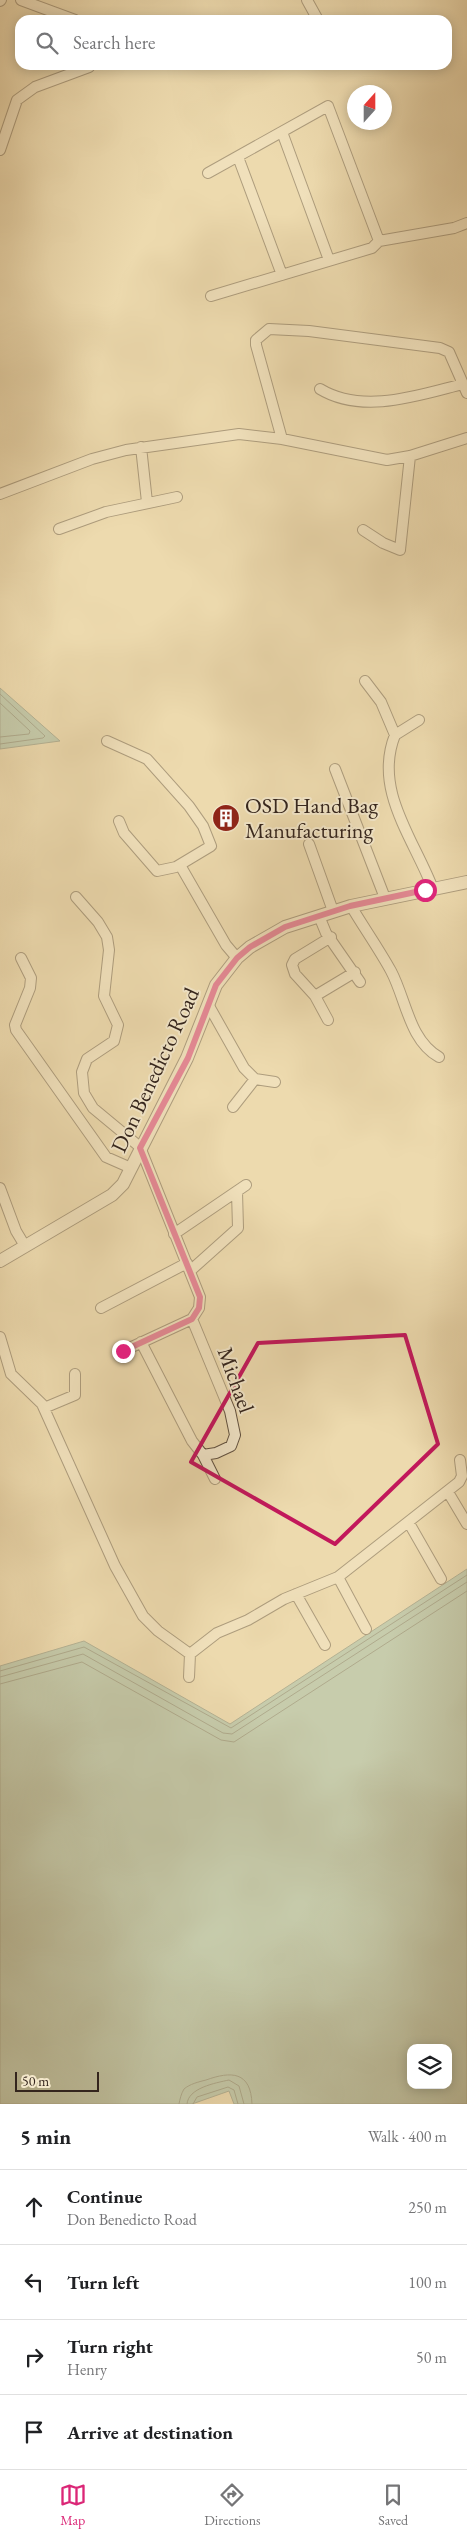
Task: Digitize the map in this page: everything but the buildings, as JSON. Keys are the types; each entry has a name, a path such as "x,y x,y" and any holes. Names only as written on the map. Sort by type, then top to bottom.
{"street":[{"path":"20,0 61,15"},
{"path":"307,0 315,15"},
{"path":"0,150 17,100 35,88 81,70"},
{"path":"208,173 328,106 379,241"},
{"path":"282,132 329,260"},
{"path":"238,156 282,275"},
{"path":"210,296 372,248 379,241 454,228 467,223"},
{"path":"454,228 467,230"},
{"path":"282,439 256,345 256,340 270,329 309,331 440,348 449,352 465,388 392,402 339,398 320,389"},
{"path":"0,494 92,459 141,447 239,434 282,439 387,460 410,456 467,438"},
{"path":"141,447 147,502"},
{"path":"363,530 383,543 400,550 410,456"},
{"path":"59,529 106,512 177,497"},
{"path":"364,681 381,702 395,735"},
{"path":"419,720 395,735 388,756 392,795 410,842 433,889"},
{"path":"107,740 148,760 178,792 203,826 211,846 180,865 157,870 124,833 119,821"},
{"path":"335,769 385,898"},
{"path":"309,844 333,911"},
{"path":"180,865 226,945 237,958"},
{"name":"Don Benedicto Road","path":"0,1261 112,1195 123,1184 188,1058 216,985 237,958 250,947 285,927 333,911 385,898 467,882"},
{"path":"76,897 98,922 107,937 110,950 104,996 118,1025 114,1041 87,1059 82,1072 84,1092 93,1108 140,1148 200,1297 199,1308 192,1319 123,1351"},
{"path":"350,906 391,970 420,1039 430,1052 439,1057"},
{"path":"319,916 360,982"},
{"path":"328,1020 315,996 295,974 292,965 295,959 331,937"},
{"path":"21,958 31,978 15,1025 16,1030 106,1157 131,1168"},
{"path":"315,996 355,972"},
{"path":"209,1006 240,1064 255,1079 275,1082"},
{"path":"233,1107 255,1079"},
{"path":"174,1234 246,1185"},
{"path":"0,1188 16,1231 25,1246"},
{"path":"101,1308 189,1267 238,1228 237,1192"},
{"name":"Michael","path":"192,1319 230,1411 235,1435 231,1446 216,1453 203,1455"},
{"path":"0,1337 11,1374 42,1404 115,1566 143,1616 158,1631 190,1654"},
{"path":"141,1342 192,1440 203,1455 215,1479"},
{"path":"44,1408 75,1395 75,1374"},
{"path":"189,1676 190,1654 217,1633 248,1620 296,1594 338,1577 448,1492 461,1480 460,1460"},
{"path":"448,1492 467,1524"},
{"path":"409,1523 441,1579"},
{"path":"338,1577 366,1629"},
{"path":"296,1594 325,1645"}],"highlighted area":[{"path":"405,1335 438,1444 335,1544 191,1462 258,1343"}],"water":[{"path":"0,688 60,741 0,749"},
{"path":"467,1569 467,2104 234,2104 229,2091 192,2104 0,2104 0,1666 84,1641 230,1724"}],"place":[{"name":"OSD Hand Bag Manufacturing","path":"226,818"}],"route":[{"path":"123,1351 192,1319 199,1308 200,1297 140,1148 188,1058 216,985 237,958 250,947 285,927 350,906 425,890"}]}
